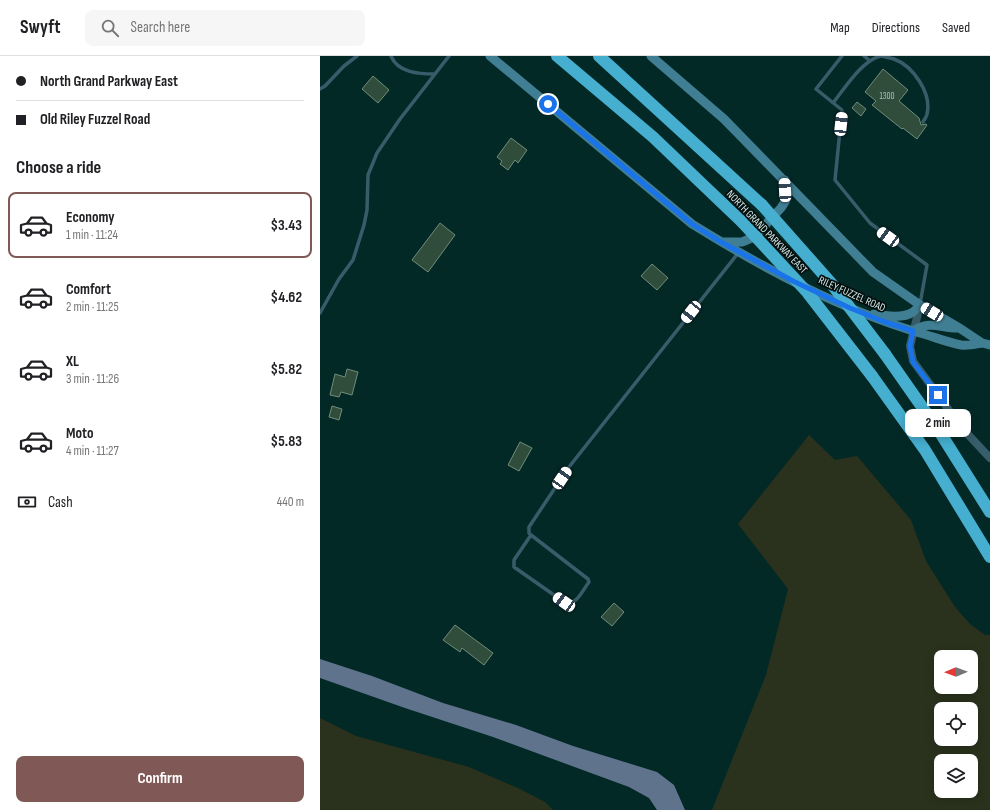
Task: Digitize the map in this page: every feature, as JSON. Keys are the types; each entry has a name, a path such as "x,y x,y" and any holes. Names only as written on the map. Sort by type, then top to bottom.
{"highway":[{"name":"NORTH GRAND PARKWAY EAST","path":"557,56 653,137 742,222 807,292 872,376 925,450 990,556"},
{"name":"NORTH GRAND PARKWAY EAST","path":"600,56 762,205 831,283 885,354 941,434 990,512"}],"main road":[{"path":"490,56 692,224 721,242 742,242 754,237 781,208 786,200 785,180 724,119 651,56"},
{"name":"RILEY FUZZEL ROAD","path":"785,180 873,272 920,305 986,344"},
{"name":"RILEY FUZZEL ROAD","path":"721,242 793,281 857,311 913,331 962,345 986,344"},
{"path":"857,311 891,316 904,315 913,312 920,305"},
{"path":"913,331 920,326 928,324 961,329"}],"street":[{"path":"920,305 910,346 913,362 962,428 990,458"}],"lane":[{"path":"320,89 357,56"},
{"path":"391,56 394,62 401,68 420,74 435,74"},
{"path":"320,313 339,279 353,260 367,210 368,175 377,153 400,118 449,56"},
{"path":"842,56 816,89 842,110 835,180 870,224 927,265 920,305"},
{"path":"864,56 870,61"},
{"path":"833,103 860,70 874,58 882,56 895,59 908,68 918,78 926,91 927,114 923,122"},
{"path":"531,535 514,560 514,567 564,602 569,604 575,602 589,582 588,579 531,535 529,533 529,527 569,467 739,252"}],"green space":[{"path":"809,435 835,460 857,456 911,520 926,561 955,607 970,624 985,635 990,635 990,810 712,810 766,675 788,589 738,524"},
{"path":"320,718 356,736 469,767 520,789 545,802 553,810 320,810"}],"water":[{"path":"320,659 372,676 443,703 516,725 573,746 657,772 674,785 685,810 657,810 649,798 629,787 493,737 320,678"}],"building":[{"path":"883,69 908,90 899,101 919,118 921,125 927,125 917,139 872,105 876,101 865,92"},
{"path":"373,76 389,90 378,103 362,89"},
{"path":"857,102 866,109 861,116 852,108"},
{"path":"511,138 527,150 518,163 515,160 508,170 500,164 502,161 497,157"},
{"path":"440,223 455,235 428,272 412,260"},
{"path":"652,264 668,278 657,290 641,276"},
{"path":"347,369 358,372 352,395 341,392 339,397 330,395 335,374 345,377"},
{"path":"332,406 342,409 339,420 329,417"},
{"path":"520,442 532,448 519,471 508,465"},
{"path":"614,603 624,612 612,626 601,617"},
{"path":"455,625 493,653 484,665 462,648 460,652 443,640"}],"route":[{"path":"548,104 692,224 721,242 793,281 850,308 913,331 910,346 913,362 938,395"}]}
